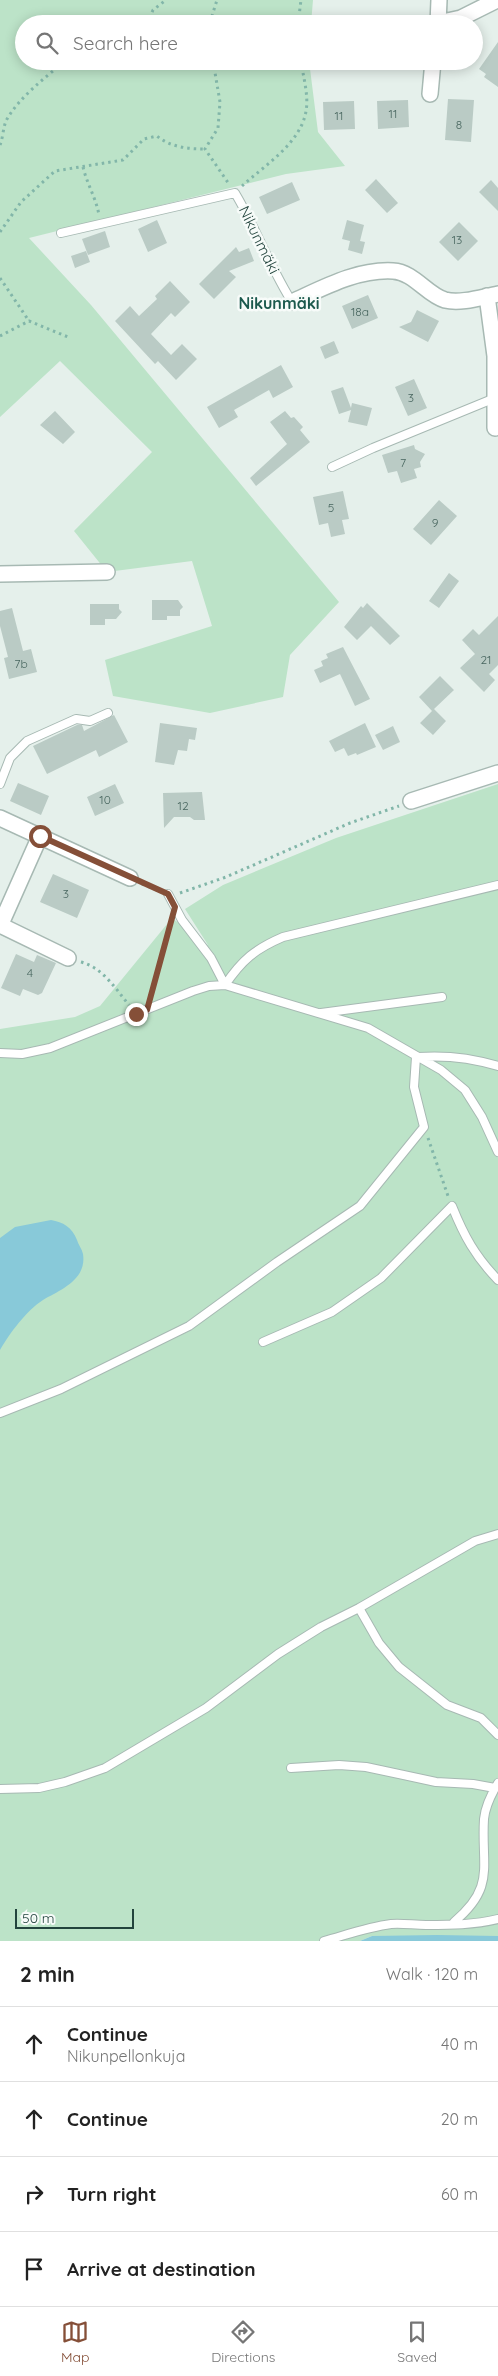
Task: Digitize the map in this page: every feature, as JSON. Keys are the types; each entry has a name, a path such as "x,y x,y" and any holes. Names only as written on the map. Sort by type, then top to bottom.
{"street":[{"path":"438,15 439,0"},
{"path":"467,15 497,0"},
{"path":"430,94 432,70"},
{"name":"Nikunmäki","path":"292,302 337,281 370,273 393,271 403,273 443,300 453,302 493,295"},
{"path":"493,295 495,428"},
{"path":"0,574 107,572"},
{"path":"411,801 498,773"},
{"path":"0,818 130,878"},
{"path":"40,836 0,926 68,958"}],"lane":[{"name":"Nikunmäki","path":"61,233 234,193 251,220 273,271 292,302"},
{"path":"332,467 373,448 495,398"},
{"path":"0,784 10,758 27,742 76,719 90,721 108,713"},
{"path":"225,986 240,963 262,946 283,937 498,885"},
{"path":"168,894 175,907 212,958 225,986"},
{"path":"0,1053 22,1054 50,1048 193,991 210,986 225,986 368,1028 441,1070 464,1090 482,1117 498,1152"},
{"path":"319,1013 442,997"},
{"path":"416,1057 468,1058 498,1066"},
{"path":"0,1413 60,1389 189,1326 360,1206 424,1127 414,1087 416,1057"},
{"path":"263,1342 332,1312 381,1278 452,1206 464,1235 478,1259 498,1280"},
{"path":"0,1789 39,1788 65,1782 105,1768 206,1708 278,1654 321,1627 359,1608 475,1541 498,1534"},
{"path":"359,1608 379,1643 399,1667 446,1705 481,1718 498,1735"},
{"path":"291,1768 339,1765 366,1768 436,1782 497,1786 484,1818 486,1854 480,1893 469,1910 454,1922"},
{"path":"324,1941 366,1928 393,1924 479,1923 498,1919"}],"path":[{"path":"151,15 153,10 166,0"},
{"path":"213,15 217,0"},
{"path":"299,15 301,0"},
{"path":"0,144 6,122 39,82 54,70"},
{"path":"205,149 218,128 220,102 214,70"},
{"path":"205,149 234,193 288,145 302,128 307,109 302,70"},
{"path":"0,232 21,202 55,171 123,160 144,139 157,136 166,143 192,149 205,149"},
{"path":"83,167 87,184 97,202 101,223"},
{"path":"0,278 29,322 68,337"},
{"path":"0,336 29,322"},
{"path":"130,878 168,894 181,893 226,877 350,823 411,801"},
{"path":"147,1010 175,907"},
{"path":"68,958 88,964 105,976 136,1014"},
{"path":"424,1127 452,1206"}],"green space":[{"path":"0,0 313,0 312,15 15,15 15,70 310,70 318,132 345,166 286,174 29,238 91,305 339,602 290,655 283,697 210,713 113,696 105,660 212,626 192,561 107,572 74,531 152,452 60,361 0,417"},
{"path":"498,784 498,1936 372,1936 360,1941 0,1941 0,1029 75,1017 100,1006 172,918 208,945 185,909 223,885 336,838"}],"water":[{"path":"51,1220 67,1226 75,1235 83,1254 81,1271 71,1283 43,1300 31,1310 0,1350 0,1238 15,1227"},
{"path":"372,1936 498,1936 498,1941 360,1941"}],"building":[{"path":"498,42 498,87 484,77 486,74 480,70 483,70 483,63"},
{"path":"448,99 474,100 471,142 445,140"},
{"path":"408,100 409,127 378,129 377,101"},
{"path":"354,101 355,129 324,130 323,102"},
{"path":"376,179 398,203 387,213 365,190"},
{"path":"491,180 498,188 498,211 479,192"},
{"path":"292,182 300,200 267,214 259,197"},
{"path":"157,220 167,243 148,252 138,229"},
{"path":"347,220 364,225 360,241 365,242 362,254 348,250 350,241 342,239"},
{"path":"459,222 478,241 458,261 439,242"},
{"path":"105,231 110,247 88,255 82,239"},
{"path":"236,247 239,252 249,248 254,261 229,271 236,277 214,299 199,284"},
{"path":"86,251 90,262 75,268 71,256"},
{"path":"170,281 190,302 175,317 171,313 151,334 171,355 182,344 197,359 176,380 158,361 155,364 115,321 130,306 139,316 157,299 155,296"},
{"path":"368,295 378,318 352,329 342,306"},
{"path":"417,310 439,321 428,342 399,327 411,322"},
{"path":"334,341 339,353 325,359 320,347"},
{"path":"281,365 293,387 273,398 269,390 234,410 238,417 219,428 207,407"},
{"path":"414,379 427,408 408,416 395,387"},
{"path":"343,387 351,408 352,403 372,408 367,426 348,422 351,410 339,414 331,391"},
{"path":"55,411 75,432 63,444 40,425"},
{"path":"285,411 303,427 300,430 310,442 256,486 250,478 287,444 270,422"},
{"path":"414,445 415,449 425,454 420,462 421,467 414,469 417,478 401,483 397,471 388,473 382,455"},
{"path":"343,491 349,519 342,520 345,534 331,537 328,523 319,525 313,497"},
{"path":"439,500 457,516 431,545 413,529"},
{"path":"449,573 459,581 439,608 429,601"},
{"path":"152,600 178,600 183,607 180,610 180,616 167,616 167,620 152,620"},
{"path":"367,603 400,636 390,645 371,626 357,640 344,627 361,606 363,608"},
{"path":"90,604 119,604 119,609 122,612 116,619 105,619 105,625 90,625"},
{"path":"12,608 23,651 31,649 37,672 9,679 4,658 8,657 0,626 0,611"},
{"path":"498,616 498,665 489,674 495,680 484,692 460,668 475,654 462,640 473,629 479,635"},
{"path":"343,647 370,699 355,706 340,674 320,683 314,670 323,666 321,661 328,658 326,654"},
{"path":"440,676 454,690 434,709 446,721 433,735 420,723 432,711 419,697"},
{"path":"114,715 128,742 99,757 96,750 47,774 33,746 77,725 82,725 84,731"},
{"path":"160,723 197,728 195,740 189,739 187,751 178,750 174,765 155,762"},
{"path":"365,723 376,747 357,755 356,753 348,756 344,748 335,752 329,741"},
{"path":"393,726 400,742 383,750 375,735"},
{"path":"18,783 49,796 41,815 10,801"},
{"path":"115,784 124,803 95,816 87,797"},
{"path":"202,792 205,820 194,820 190,817 174,817 164,828 163,793"},
{"path":"53,874 89,890 77,918 40,902"},
{"path":"16,954 34,962 37,955 56,963 42,993 38,995 23,989 20,996 1,988"}],"district":[{"name":"Nikunmäki","path":"279,303"}],"route":[{"path":"40,836 168,894 175,907 147,1010 136,1014"}]}
